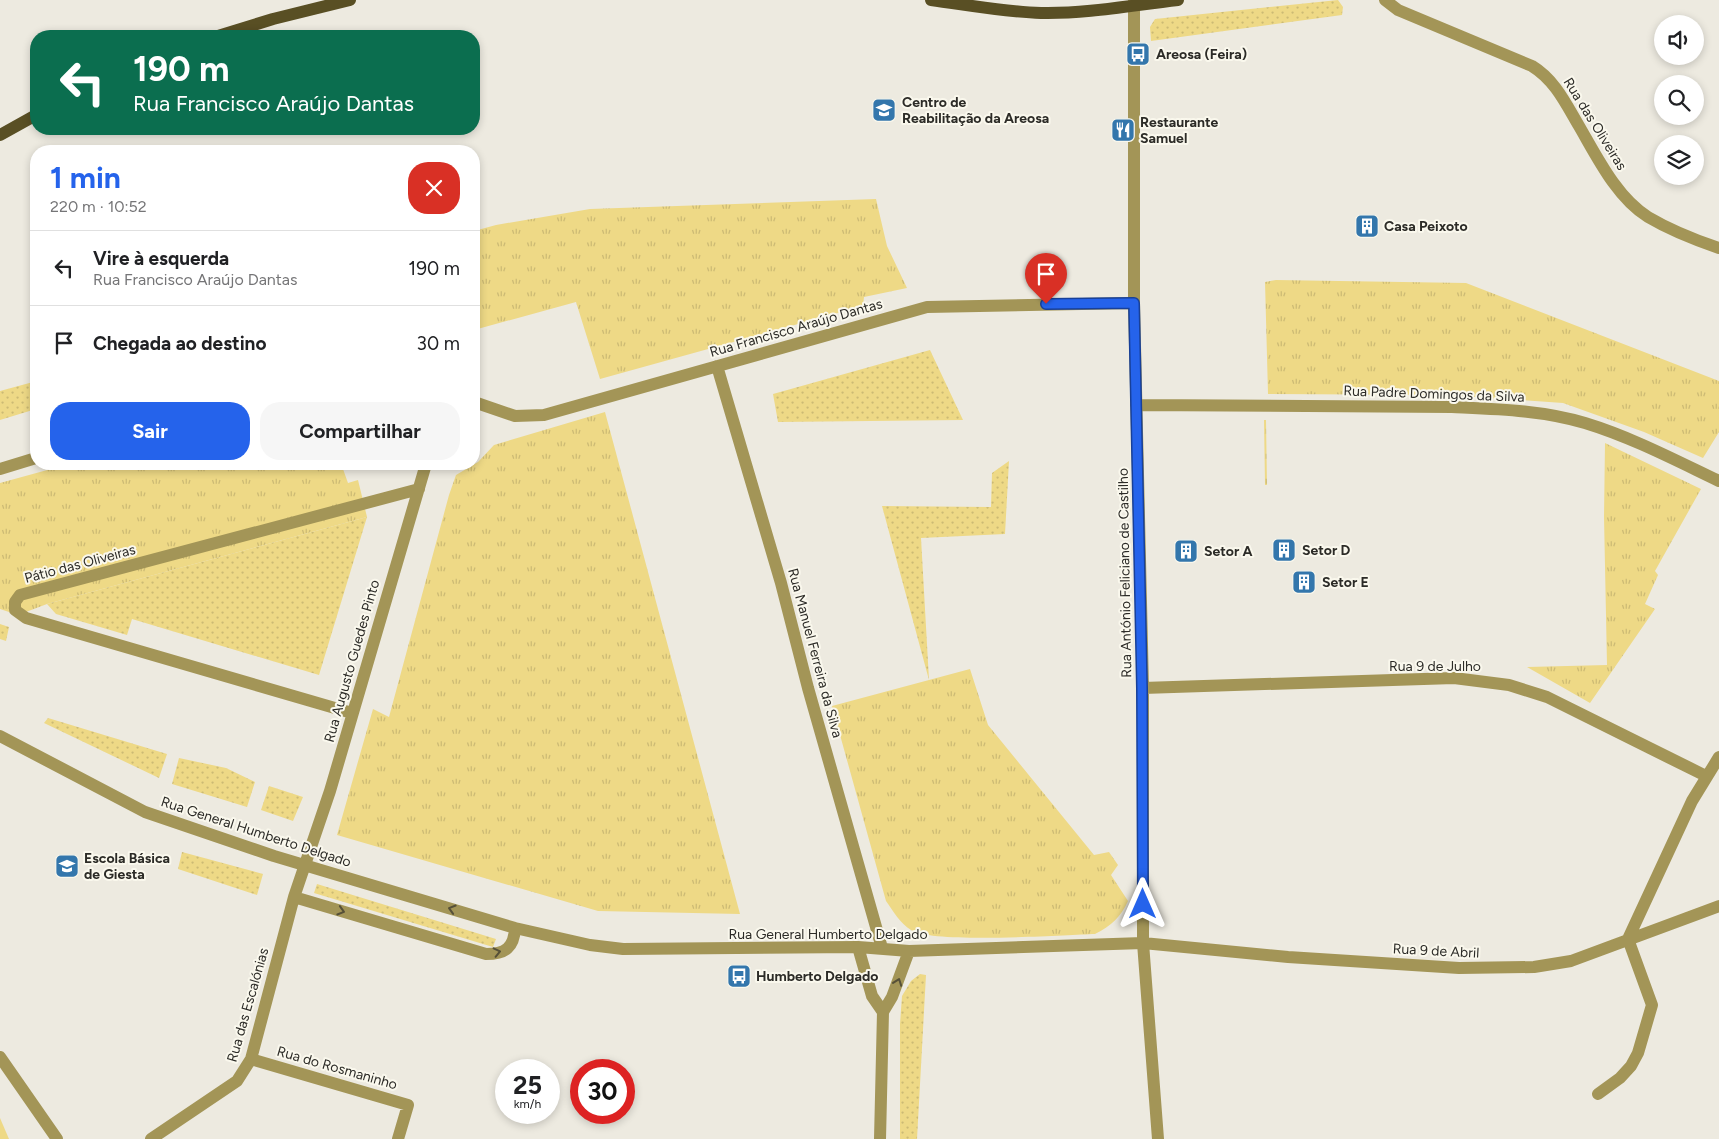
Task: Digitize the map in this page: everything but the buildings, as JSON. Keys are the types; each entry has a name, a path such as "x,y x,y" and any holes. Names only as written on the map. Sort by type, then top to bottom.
{"main road":[{"path":"237,30 350,0"},
{"path":"931,0 1001,10 1042,13 1102,5 1178,0"},
{"path":"0,135 30,118"}],"street":[{"name":"Rua das Oliveiras","path":"1385,0 1398,10 1532,66 1544,73 1565,102 1618,187 1631,203 1648,217 1696,240 1719,248"},
{"name":"Rua António Feliciano de Castilho","path":"1134,3 1134,303 1142,688 1143,943 1158,1139"},
{"name":"Rua Francisco Araújo Dantas","path":"480,404 515,416 544,415 927,307 1134,303"},
{"name":"Rua Manuel Ferreira da Silva","path":"717,366 771,547 808,688 882,948"},
{"name":"Rua Padre Domingos da Silva","path":"1136,405 1452,407 1547,414 1584,422 1623,437 1719,480"},
{"path":"0,469 30,460"},
{"name":"Rua Augusto Guedes Pinto","path":"305,865 330,791 424,470"},
{"name":"Pátio das Oliveiras","path":"352,713 26,618 15,610 15,602 20,595 419,489"},
{"name":"Rua 9 de Julho","path":"1142,688 1454,678 1491,682 1510,685 1547,697 1706,776"},
{"name":"Rua General Humberto Delgado","path":"0,736 145,812 305,865 515,928 590,945 623,949 858,947 909,951 1143,943"},
{"path":"1598,1094 1620,1078 1631,1066 1638,1053 1652,1005 1628,939 1706,776 1719,757"},
{"name":"Rua das Escalónias","path":"151,1139 237,1081 251,1059 294,897 305,865"},
{"path":"294,897 486,954 497,954 506,950 514,941 515,928"},
{"name":"Rua 9 de Abril","path":"1143,943 1288,957 1459,968 1553,965 1719,906"},
{"path":"858,947 872,996 883,1012"},
{"path":"880,1139 883,1012 892,997 909,951"},
{"path":"0,1058 57,1139"},
{"name":"Rua do Rosmaninho","path":"251,1059 408,1104 398,1139"}],"green space":[{"path":"1338,0 1343,7 1342,15 1151,41 1150,27 1155,19"},
{"path":"876,199 887,246 907,288 864,297 863,306 600,379 576,302 480,328 480,229 590,209"},
{"path":"1276,280 1466,283 1719,381 1719,432 1703,458 1644,432 1563,403 1445,395 1268,394 1265,282"},
{"path":"930,350 963,420 778,422 773,394"},
{"path":"30,383 30,411 0,420 0,391"},
{"path":"605,412 740,914 598,911 337,835 373,709 389,717 456,475 464,470 480,470 480,460 494,445"},
{"path":"1264,420 1266,420 1267,485 1265,485"},
{"path":"1605,443 1701,489 1655,571 1658,575 1645,604 1655,609 1590,703 1527,667 1607,665 1604,517"},
{"path":"1009,461 1005,534 921,538 929,680 882,506 991,507 992,473"},
{"path":"47,470 343,470 348,483 358,480 367,517 47,604 18,615 0,609 0,483"},
{"path":"367,517 319,675 132,619 127,635 56,614 47,604"},
{"path":"0,624 9,627 6,641 0,639"},
{"path":"970,669 988,725 1094,855 1109,852 1118,865 1111,875 1128,901 1115,920 1095,934 970,938 924,934 911,930 903,924 886,901 832,706"},
{"path":"48,718 167,754 159,778 44,723"},
{"path":"179,758 226,768 255,782 247,807 172,784"},
{"path":"269,786 303,797 293,821 261,810"},
{"path":"182,852 263,874 257,895 178,869"},
{"path":"317,884 496,939 493,947 314,893"},
{"path":"920,974 926,975 917,1139 900,1139 900,1024 902,996 911,981"},
{"path":"0,1118 9,1139 0,1139"}],"place":[{"name":"Areosa (Feira)","path":"1138,54"},
{"name":"Centro de Reabilitação da Areosa","path":"884,110"},
{"name":"Restaurante Samuel","path":"1123,130"},
{"name":"Casa Peixoto","path":"1367,226"},
{"name":"Setor D","path":"1284,550"},
{"name":"Setor A","path":"1186,551"},
{"name":"Setor E","path":"1304,582"},
{"name":"Escola Básica de Giesta","path":"67,866"},
{"name":"Humberto Delgado","path":"739,976"}],"route":[{"path":"1046,304 1134,303 1142,688 1143,904"}]}
